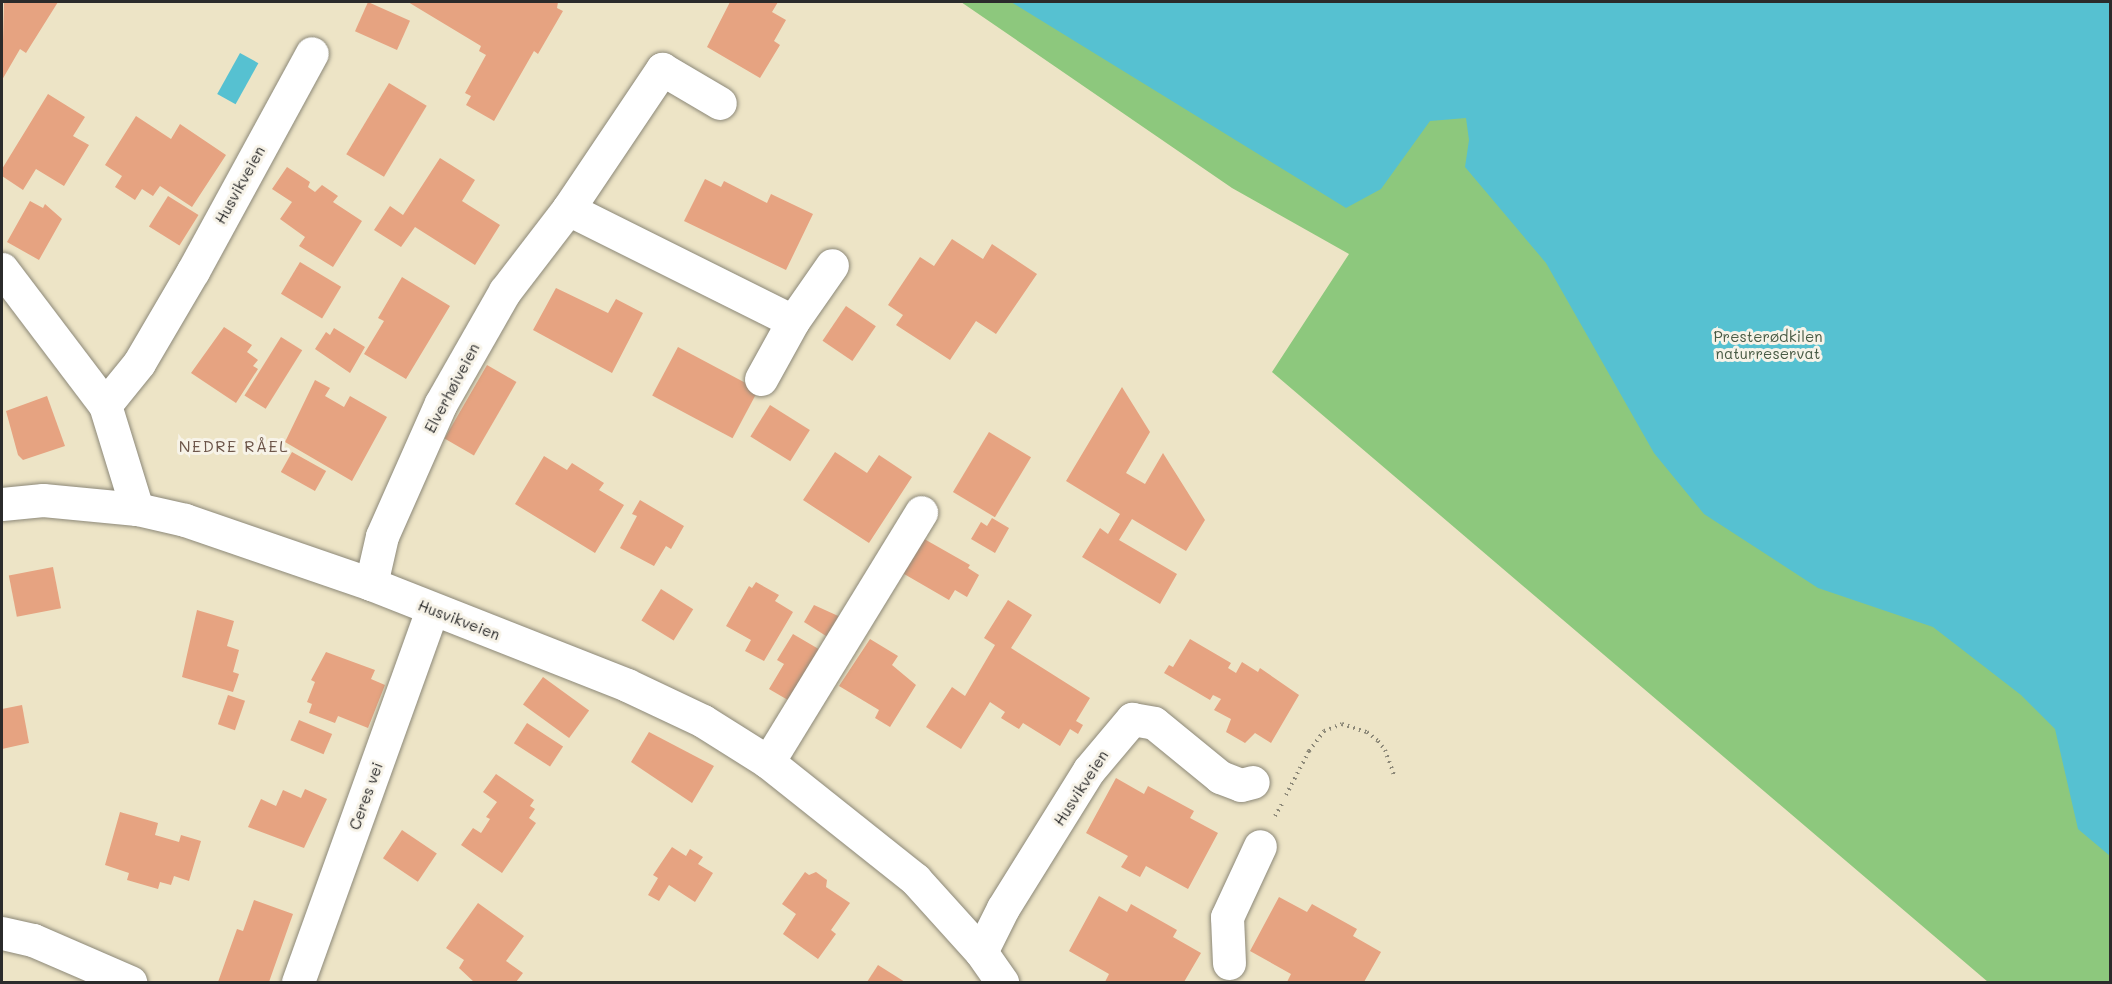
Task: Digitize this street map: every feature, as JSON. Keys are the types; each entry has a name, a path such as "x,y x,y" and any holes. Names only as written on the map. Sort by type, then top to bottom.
{"street":[{"name":"Husvikveien","path":"105,405 139,363 193,271 312,53"},
{"name":"Elverhøiveien","path":"371,584 382,536 441,403 505,291 568,209 662,69 720,103"},
{"path":"568,209 793,321"},
{"path":"761,380 793,321 832,265"},
{"path":"2,268 105,405 137,509"},
{"name":"Husvikveien","path":"2,504 43,500 137,509 265,545 371,584 627,685 704,722 768,762 915,879 981,952 1002,982"},
{"path":"768,762 921,512"},
{"name":"Ceres vei","path":"298,982 432,609"},
{"name":"Husvikveien","path":"981,952 1003,908 1089,770 1132,719 1154,723 1220,777 1241,785 1253,782"},
{"path":"1229,963 1227,917 1260,846"},
{"path":"2,933 33,939 130,982"}],"path":[{"path":"1260,846 1309,751 1333,726 1342,724 1367,732 1385,750 1395,777"}],"green space":[{"name":"Presterødkilen naturreservat","path":"961,2 2110,2 2110,982 1988,982 1272,372 1349,254 1232,188"}],"water":[{"name":"Presterødkilen naturreservat","path":"1011,2 2110,2 2110,856 2078,829 2055,729 2021,695 1933,627 1818,588 1704,514 1654,453 1546,263 1465,167 1469,140 1466,118 1430,121 1381,189 1346,208"},
{"path":"240,53 258,63 236,104 217,94"}],"building":[{"path":"4,2 58,2 26,53 20,49 2,80"},
{"path":"368,2 410,21 397,50 355,31"},
{"path":"408,2 558,2 557,8 563,11 538,54 534,51 494,121 466,105 471,96 465,93 486,55 479,51 481,46"},
{"path":"730,2 778,2 772,12 786,20 774,41 780,45 760,78 707,47"},
{"path":"389,83 427,106 384,177 346,154"},
{"path":"48,94 85,117 73,136 89,145 64,186 36,169 23,190 2,176 2,169"},
{"path":"136,116 171,139 180,124 226,155 192,207 160,186 153,196 142,189 135,200 115,187 122,176 105,165"},
{"path":"440,158 475,180 462,201 500,225 475,265 415,227 401,247 374,230 390,206 403,215"},
{"path":"287,167 310,182 308,187 315,192 322,185 338,196 333,202 362,221 333,267 299,246 305,237 280,219 292,202 272,189"},
{"path":"705,179 721,187 724,181 767,203 771,194 813,214 786,270 684,221"},
{"path":"168,196 199,215 179,246 149,227"},
{"path":"30,201 43,208 45,204 62,219 39,260 7,242"},
{"path":"952,239 983,259 992,244 1037,274 996,334 976,321 950,360 896,325 903,315 888,305 920,257 934,266"},
{"path":"300,262 341,287 322,318 281,294"},
{"path":"402,277 450,306 406,379 364,354 384,321 378,318"},
{"path":"556,288 608,313 616,299 643,313 612,373 533,330"},
{"path":"846,306 876,326 852,361 823,341"},
{"path":"224,327 252,345 247,352 258,360 253,366 258,369 236,403 191,373"},
{"path":"334,328 365,347 350,373 315,349 326,332 330,335"},
{"path":"281,337 302,350 266,409 244,396"},
{"path":"678,347 758,390 733,438 652,396"},
{"path":"487,365 516,382 474,456 444,439"},
{"path":"315,380 330,388 325,396 344,407 350,396 387,417 352,481 285,442"},
{"path":"1122,387 1150,432 1126,473 1145,484 1163,453 1205,520 1186,551 1132,519 1119,540 1177,574 1160,604 1082,557 1100,528 1108,534 1120,514 1066,481"},
{"path":"47,396 65,446 23,460 18,455 6,411"},
{"path":"770,405 810,430 790,461 750,436"},
{"path":"989,432 1031,457 995,517 953,492"},
{"path":"292,452 326,471 315,491 281,472"},
{"path":"835,452 867,473 879,455 912,477 869,543 803,500"},
{"path":"544,456 567,470 572,463 604,483 599,490 624,505 595,553 515,504"},
{"path":"640,500 684,526 671,549 666,546 654,566 620,548 637,516 632,514"},
{"path":"992,518 1009,528 995,553 971,539 981,522 987,526"},
{"path":"919,536 970,565 968,568 979,575 967,597 955,590 949,600 899,571"},
{"path":"53,567 61,608 17,617 9,576"},
{"path":"756,582 779,595 775,601 793,612 764,661 745,651 751,640 726,626 749,586 752,588"},
{"path":"661,589 693,609 674,641 641,620"},
{"path":"1008,600 1032,615 1011,648 1090,698 1076,721 1083,725 1078,734 1070,729 1060,746 1023,723 1019,729 1001,718 1005,712 990,702 961,749 926,727 952,687 965,696 995,645 984,638"},
{"path":"814,605 847,620 834,641 804,622"},
{"path":"197,610 234,621 227,646 239,650 233,672 239,674 233,692 182,677"},
{"path":"793,634 822,651 793,703 769,689 784,664 777,660"},
{"path":"870,639 898,656 892,665 916,685 890,727 875,718 879,710 839,686"},
{"path":"1190,639 1231,663 1228,668 1236,673 1242,662 1258,672 1260,668 1299,695 1271,743 1255,733 1245,743 1226,732 1231,719 1214,710 1221,699 1213,695 1210,700 1164,673 1169,665 1173,667"},
{"path":"326,652 375,670 371,679 385,685 368,728 338,716 335,723 309,713 312,704 307,702 315,682 311,680"},
{"path":"543,677 589,711 569,738 523,705"},
{"path":"228,695 245,701 235,730 218,724"},
{"path":"22,705 29,743 2,749 2,709"},
{"path":"299,720 332,734 324,754 290,740"},
{"path":"527,723 563,746 550,767 514,743"},
{"path":"649,732 714,766 692,803 631,762"},
{"path":"496,774 534,800 530,806 535,809 529,818 536,823 502,873 461,845 473,828 481,833 490,819 486,817 497,802 483,792"},
{"path":"1116,778 1144,794 1148,786 1194,811 1190,818 1218,833 1188,889 1146,866 1140,877 1121,867 1128,856 1086,833"},
{"path":"305,789 327,799 304,848 248,827 261,799 276,806 283,790 301,798"},
{"path":"120,812 158,823 155,835 179,842 181,835 201,841 189,881 174,876 171,885 160,882 158,889 127,880 129,873 105,865"},
{"path":"402,830 437,853 418,882 383,858"},
{"path":"672,847 686,856 690,849 703,857 698,864 713,873 695,902 669,885 659,901 648,895 658,878 653,875"},
{"path":"805,872 809,875 816,872 827,880 826,887 850,903 831,930 836,934 818,959 783,934 796,914 782,904"},
{"path":"1099,896 1127,912 1131,904 1177,930 1173,937 1201,953 1184,982 1105,982 1109,974 1069,951"},
{"path":"1279,897 1307,912 1312,904 1357,929 1353,936 1381,952 1364,982 1287,982 1291,974 1250,951"},
{"path":"254,900 293,914 269,982 218,982 237,929 243,931"},
{"path":"478,903 524,936 506,961 523,973 516,982 474,982 459,968 464,960 446,948"},
{"path":"878,965 905,982 867,982"}],"district":[{"name":"NEDRE RÅEL","path":"234,446"}]}
